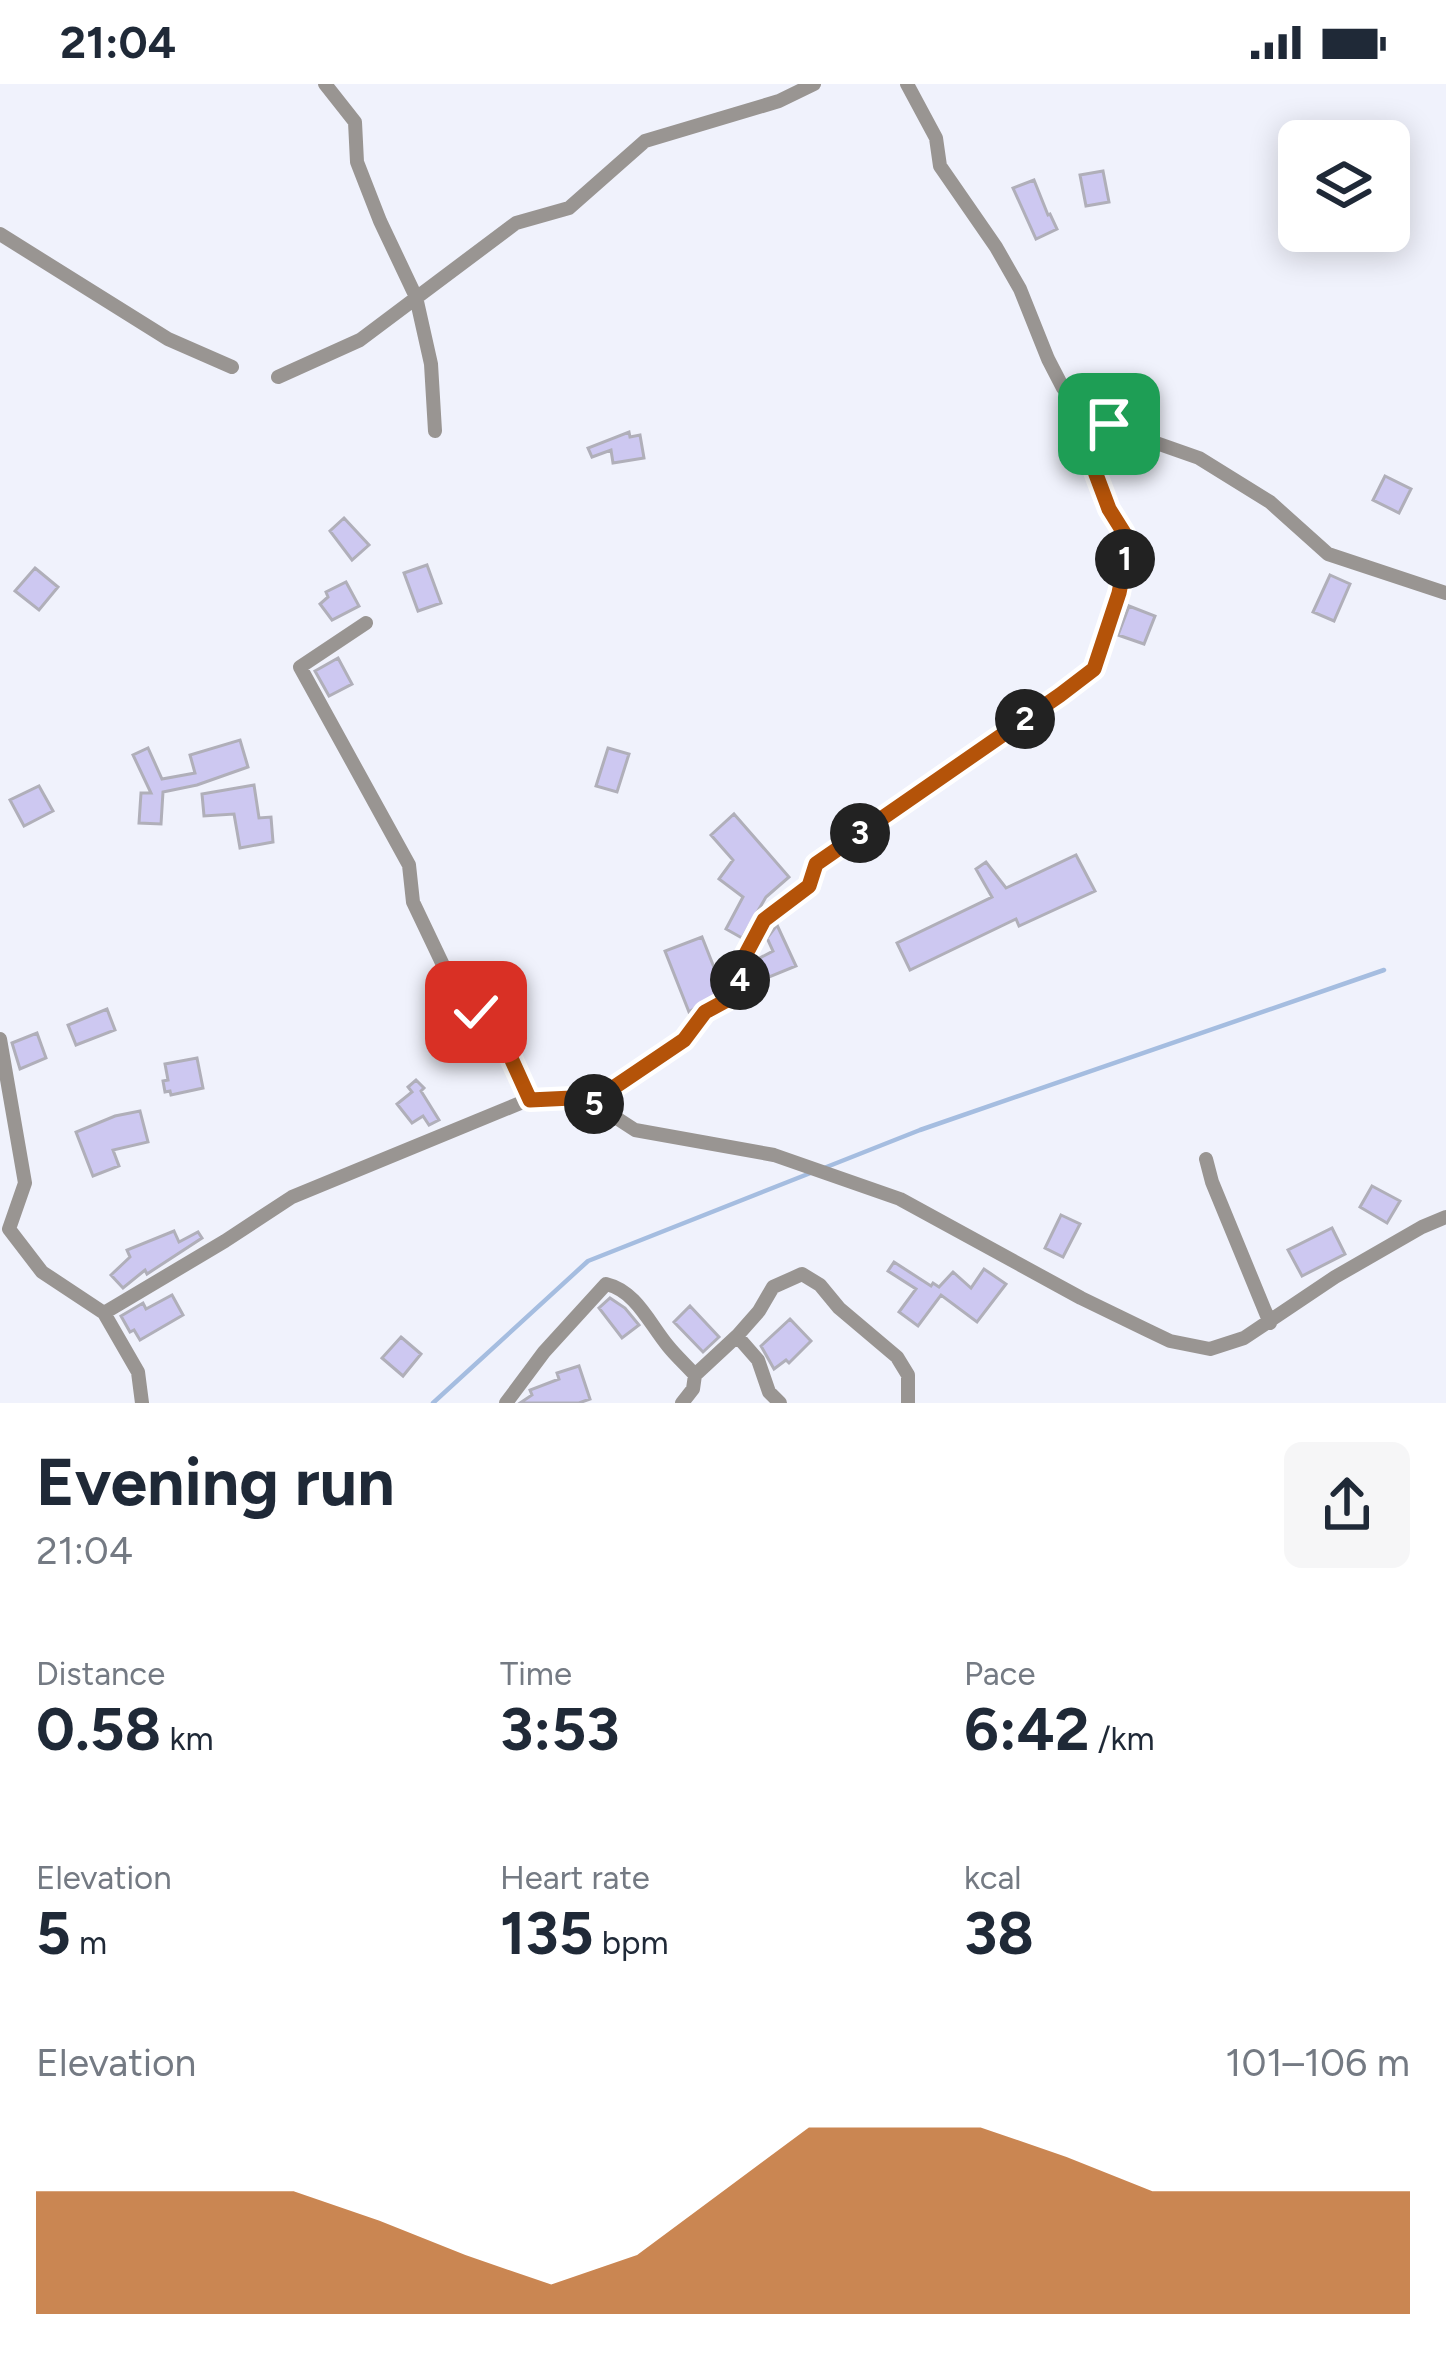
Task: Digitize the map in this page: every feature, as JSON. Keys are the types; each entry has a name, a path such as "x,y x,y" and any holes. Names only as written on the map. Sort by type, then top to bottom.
{"street":[{"path":"325,84 355,122 357,162 416,297 431,364 435,431"},
{"path":"278,377 360,340 516,223 569,208 645,141 779,100 814,84"},
{"path":"907,84 936,138 940,166 996,247 1020,289 1063,388 1079,406 1125,432 1198,458 1270,502 1328,554 1446,593"},
{"path":"0,234 168,339 232,368"},
{"path":"595,1104 684,1040 705,1012 742,992 739,967 764,920 809,886 816,864 1094,669 1119,593 1125,548 1124,533 1109,509 1076,421 1079,406"},
{"path":"366,623 299,667 409,865 413,902 453,986 506,1047 530,1100"},
{"path":"0,1039 25,1183 4,1227 42,1272 104,1313 138,1372 142,1403"},
{"path":"104,1313 292,1197 530,1100 572,1098 595,1104 635,1130 774,1155 900,1198 1081,1298 1170,1341 1210,1348 1244,1339 1335,1277 1446,1217"},
{"path":"1206,1159 1270,1323"},
{"path":"682,1403 695,1375 759,1311 773,1286 802,1274 897,1357 908,1375 908,1403"},
{"path":"506,1403 544,1352 606,1284 631,1297 695,1375"},
{"path":"737,1336 758,1360 769,1392 780,1403"}],"building":[{"path":"1103,171 1109,202 1086,206 1080,175"},
{"path":"1034,180 1057,229 1036,239 1013,188"},
{"path":"629,432 630,437 640,435 644,458 613,463 611,450 592,457 588,448"},
{"path":"1385,476 1411,489 1399,513 1373,500"},
{"path":"344,518 369,545 352,560 330,531"},
{"path":"427,565 441,603 418,611 404,573"},
{"path":"35,568 58,587 39,610 15,591"},
{"path":"1330,575 1350,584 1334,621 1313,612"},
{"path":"346,582 359,606 332,620 320,604 328,597 326,592"},
{"path":"1129,606 1155,616 1144,644 1118,635"},
{"path":"338,658 352,684 329,696 315,671"},
{"path":"240,740 248,767 163,792 161,824 139,823 141,793 151,793 133,755 148,748 162,779 195,773 190,755"},
{"path":"608,748 629,754 617,792 596,786"},
{"path":"254,785 259,818 271,817 273,842 240,848 234,814 204,816 202,794"},
{"path":"39,786 53,811 24,826 10,800"},
{"path":"734,814 789,877 766,897 742,938 726,929 743,897 719,879 733,860 711,835"},
{"path":"1076,855 1095,891 1019,926 1016,919 910,970 897,943 992,897 976,869 986,862 1006,888"},
{"path":"777,925 796,966 752,984 751,968 773,951 767,938"},
{"path":"702,937 719,980 729,976 730,986 689,1012 665,951"},
{"path":"107,1009 115,1030 76,1045 68,1025"},
{"path":"37,1033 46,1058 20,1069 12,1043"},
{"path":"197,1058 203,1088 171,1095 165,1092 165,1064"},
{"path":"416,1080 439,1120 429,1125 423,1116 412,1123 397,1104 412,1092 408,1087"},
{"path":"140,1111 148,1142 113,1150 119,1166 93,1176 76,1132"},
{"path":"1372,1186 1400,1201 1387,1223 1360,1207"},
{"path":"1061,1215 1080,1224 1063,1257 1045,1248"},
{"path":"1332,1228 1345,1254 1302,1276 1288,1250"},
{"path":"174,1231 179,1242 198,1232 202,1238 123,1288 111,1275 130,1257 127,1250"},
{"path":"894,1262 931,1286 939,1287 953,1272 971,1288 984,1269 1006,1284 977,1322 941,1295 918,1326 899,1312 916,1289 888,1271"},
{"path":"172,1295 183,1315 140,1340 134,1330 130,1332 121,1316 143,1303 146,1309"},
{"path":"610,1298 639,1325 622,1338 599,1308"},
{"path":"690,1306 719,1337 703,1352 674,1322"},
{"path":"790,1319 811,1341 789,1363 786,1360 774,1369 761,1346"},
{"path":"401,1337 421,1354 403,1376 382,1358"},
{"path":"579,1366 590,1399 520,1403 532,1395 530,1390 559,1379 557,1373"}],"waterway":[{"path":"824,1168 920,1130 1384,970"},
{"path":"433,1403 588,1261 813,1172"}],"route":[{"path":"476,1012 506,1047 530,1100 572,1098 595,1104 684,1040 705,1012 742,992 739,967 764,920 809,886 816,864 1094,669 1119,593 1124,533 1109,509 1076,421 1079,406 1109,424"}]}
